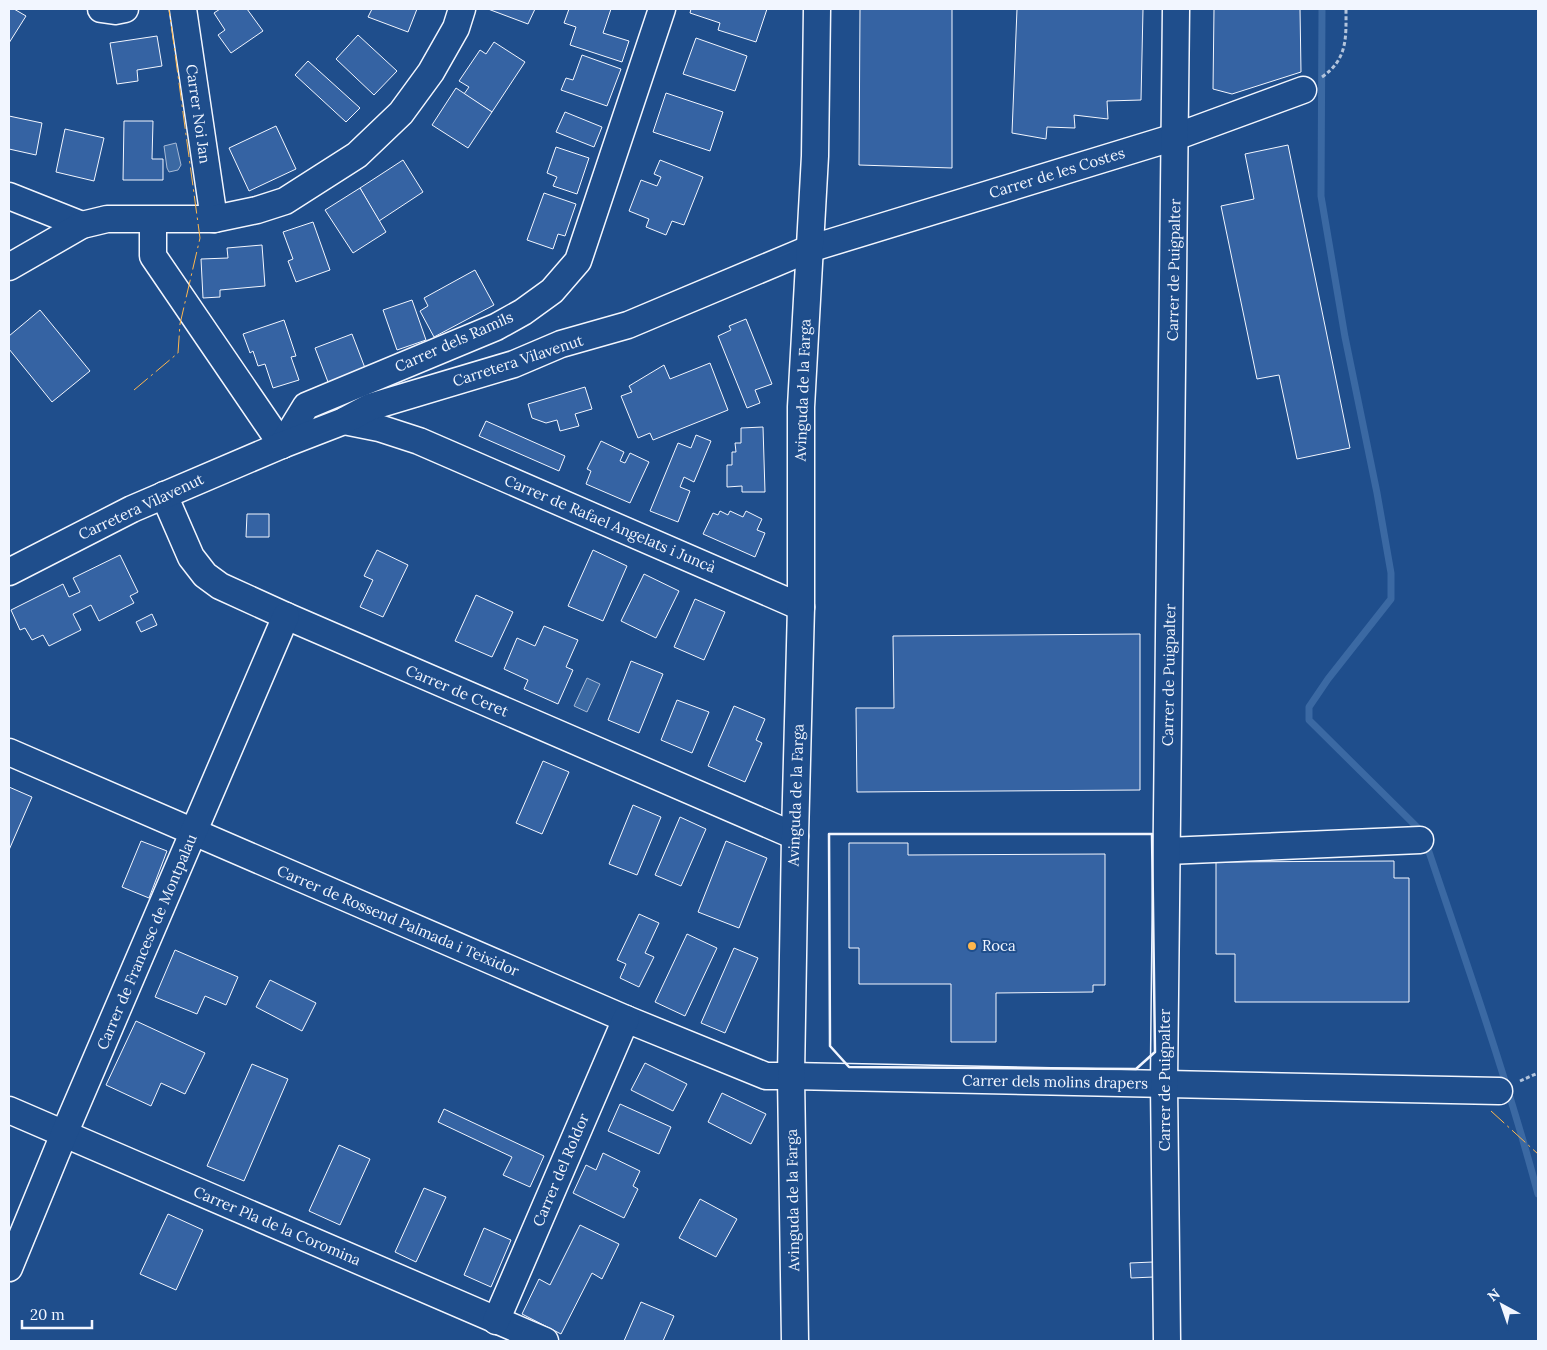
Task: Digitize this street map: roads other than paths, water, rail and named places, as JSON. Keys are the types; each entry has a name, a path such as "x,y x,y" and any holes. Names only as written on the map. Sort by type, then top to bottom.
{"street":[{"path":"101,9 115,11 125,9"},
{"name":"Carrer Noi Jan","path":"183,9 214,219"},
{"path":"9,267 82,225 107,219 214,219 257,210 285,201 357,155 401,112 431,72 456,28 462,9"},
{"name":"Carrer dels Ramils","path":"282,444 306,406 496,327 523,312 552,291 578,261 662,9"},
{"path":"809,249 815,156 817,9"},
{"name":"Carrer de Puigpalter","path":"1168,1341 1164,1084 1176,9"},
{"name":"Carrer de les Costes","path":"809,249 1175,137 1303,90"},
{"path":"9,196 82,225"},
{"path":"153,220 153,256 282,444"},
{"name":"Carretera Vilavenut","path":"9,572 89,530 164,495 282,444 344,421 370,407 514,364 561,344 628,325 809,249"},
{"name":"Avinguda de la Farga","path":"795,1341 791,1076 795,836 802,607 801,407 809,249"},
{"path":"419,441 410,419 412,408 428,389"},
{"name":"Carrer de Rafael Angelats i Juncà","path":"344,421 379,428 419,441 802,607"},
{"name":"Carrer de Ceret","path":"164,495 191,557 206,575 220,586 795,836"},
{"name":"Carrer de Francesc de Montpalau","path":"9,1268 64,1134 286,616"},
{"name":"Carrer de Rossend Palmada i Teixidor","path":"9,752 626,1019 766,1076 791,1076"},
{"path":"1167,851 1420,840"},
{"name":"Carrer del Roldor","path":"496,1321 626,1019"},
{"name":"Carrer dels molins drapers","path":"791,1076 1499,1091"},
{"name":"Carrer Pla de la Coromina","path":"9,1110 545,1341"}],"water":[{"path":"176,143 181,165 178,170 169,172 164,146"},
{"path":"587,678 600,684 587,712 574,706"}],"waterway":[{"path":"1322,9 1321,196 1345,337 1377,493 1391,573 1391,599 1328,679 1309,707 1309,720 1422,832"},
{"path":"1426,843 1499,1061 1538,1194"}],"place":[{"name":"Roca","path":"972,946"}]}
